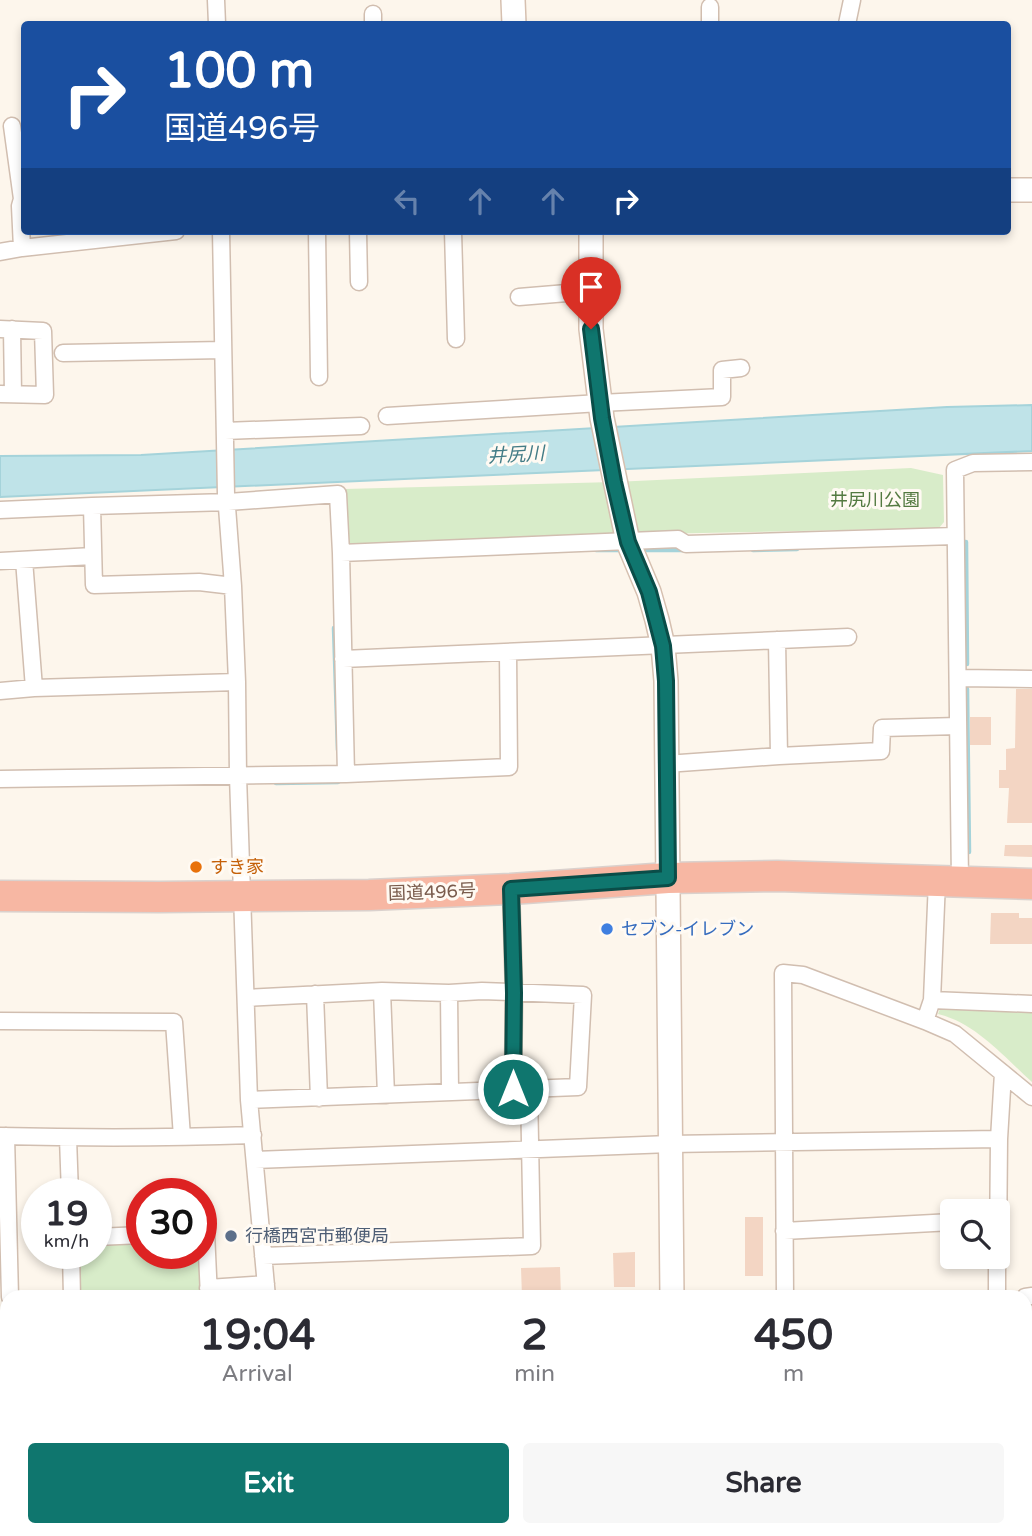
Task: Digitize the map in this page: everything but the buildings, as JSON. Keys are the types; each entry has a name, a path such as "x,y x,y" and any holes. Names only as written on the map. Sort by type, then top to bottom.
{"highway":[{"name":"国道496号","path":"0,896 369,895 668,878 777,876 1032,884"}],"street":[{"path":"216,0 217,21"},
{"path":"513,0 514,21"},
{"path":"848,21 852,0"},
{"path":"710,7 710,21"},
{"path":"12,126 21,192"},
{"path":"1011,190 1032,190"},
{"path":"21,201 21,234"},
{"path":"21,235 22,248"},
{"path":"0,252 140,235"},
{"path":"221,235 225,434 237,682 248,1100 266,1290"},
{"path":"317,235 319,377"},
{"path":"358,235 359,282"},
{"path":"453,235 456,339"},
{"path":"591,235 591,329 601,411 628,542 649,592 663,646 666,681 672,1290"},
{"path":"519,298 591,291"},
{"path":"6,329 43,331 45,395 7,394 6,329"},
{"path":"63,353 223,350"},
{"path":"387,416 601,411 722,397 722,370 741,368"},
{"path":"225,434 361,426"},
{"path":"925,1021 932,1000 948,882 958,726 955,470 973,463 1032,462"},
{"path":"0,510 338,494 346,774"},
{"path":"92,506 94,585 199,582 233,586"},
{"path":"341,553 678,539 686,544 956,536"},
{"path":"0,561 93,556"},
{"path":"24,560 34,688"},
{"path":"343,659 848,637"},
{"path":"777,640 779,756"},
{"path":"0,779 346,774 509,767 508,652"},
{"path":"958,678 1032,679"},
{"path":"0,691 237,682"},
{"path":"666,764 881,751 882,728 958,726"},
{"path":"263,1256 532,1247 531,1150 521,1089 514,993 511,889"},
{"path":"785,1290 783,973 803,975 955,1034 1032,1097"},
{"path":"246,998 382,991 583,995 578,1087 248,1100"},
{"path":"382,991 386,1095"},
{"path":"449,993 450,1092"},
{"path":"315,994 319,1098"},
{"path":"932,1000 1032,1004"},
{"path":"0,1021 174,1022 182,1138"},
{"path":"998,1199 1003,1073"},
{"path":"9,1290 4,1251 3,1136 182,1138 253,1135"},
{"path":"68,1138 69,1178"},
{"path":"255,1160 670,1144 999,1139"},
{"path":"784,1231 940,1223"},
{"path":"71,1269 72,1290"},
{"path":"208,1269 209,1290"},
{"path":"997,1290 998,1269"}],"green space":[{"name":"井尻川公園","path":"911,468 943,475 944,522 939,528 604,535 352,547 346,542 344,489 614,482"},
{"path":"942,1004 1032,1006 1032,1082 977,1033 952,1018 938,1014"},
{"path":"112,1242 126,1242 126,1269 202,1269 203,1290 78,1290 77,1269 112,1269"}],"water":[{"name":"井尻川","path":"1032,405 1032,451 0,497 0,456 141,455 947,407"}],"waterway":[{"path":"959,542 966,542 967,664"},
{"path":"753,550 797,549"},
{"path":"596,550 622,550"},
{"path":"641,550 685,550"},
{"path":"334,628 338,750"},
{"path":"967,689 969,852"},
{"path":"276,783 338,782 338,776"}],"place":[{"name":"すき家","path":"196,867"},
{"name":"セブン-イレブン","path":"607,929"},
{"name":"行橋西宮市郵便局","path":"231,1236"}],"route":[{"path":"513,1089 511,889 668,878 666,681 663,646 649,592 628,542 614,482 602,418 591,329"}]}
